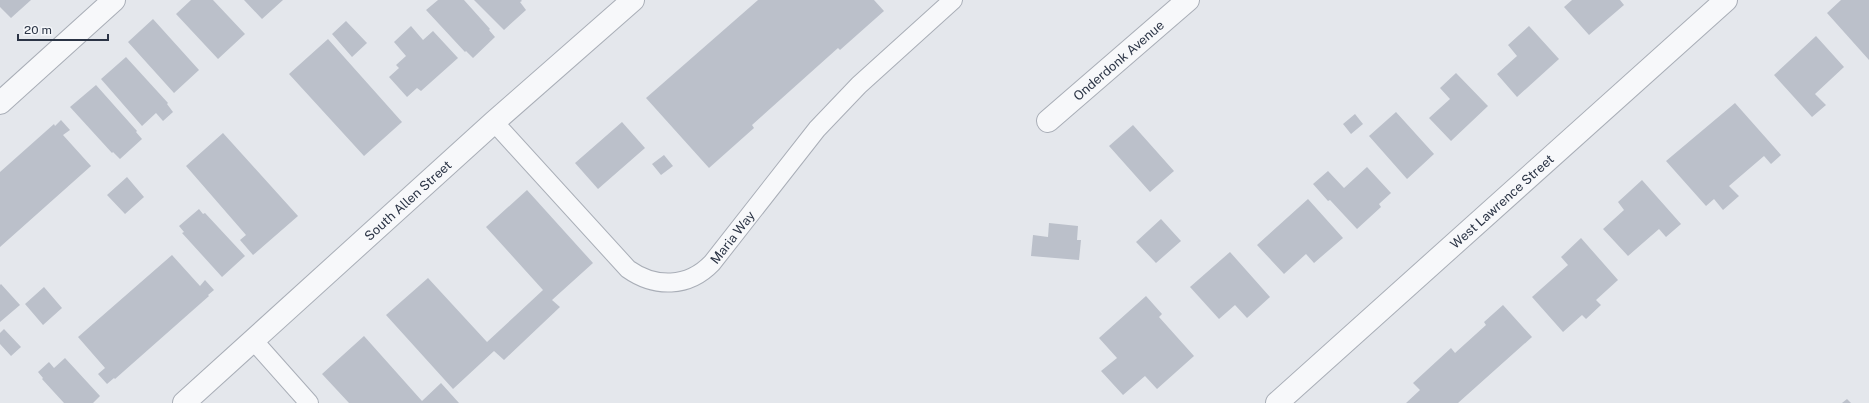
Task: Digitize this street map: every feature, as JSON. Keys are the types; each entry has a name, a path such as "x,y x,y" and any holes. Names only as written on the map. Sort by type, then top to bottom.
{"street":[{"path":"0,102 114,0"},
{"name":"South Allen Street","path":"184,403 494,122 633,0"},
{"name":"Onderdonk Avenue","path":"1048,122 1188,0"},
{"name":"West Lawrence Street","path":"1289,399 1726,0"}],"lane":[{"name":"Maria Way","path":"494,122 628,269 635,274 652,281 662,283 680,282 698,275 712,263 780,174 817,129 860,85 953,0"},
{"path":"253,340 310,403"}],"building":[{"path":"0,0 31,0 11,18 0,7"},
{"path":"191,0 213,0 245,34 218,59 176,14"},
{"path":"244,0 283,0 262,19"},
{"path":"438,0 464,0 490,29 489,30 495,37 473,58 466,51 465,52 426,10"},
{"path":"474,0 521,0 522,1 520,2 526,10 504,30"},
{"path":"758,0 874,0 884,11 840,50 838,48 752,125 754,128 709,168 646,98"},
{"path":"1572,0 1620,0 1624,5 1589,35 1564,7"},
{"path":"1841,0 1869,0 1869,60 1827,13"},
{"path":"153,19 199,70 174,93 128,42"},
{"path":"346,21 367,43 352,57 332,34"},
{"path":"411,26 423,40 433,31 458,58 421,91 417,88 407,97 389,77 399,68 396,65 406,56 394,42"},
{"path":"1529,26 1559,59 1517,97 1497,74 1517,56 1508,45"},
{"path":"1816,36 1844,67 1815,94 1826,105 1812,117 1774,75"},
{"path":"328,39 402,122 364,156 289,74"},
{"path":"126,57 168,103 167,104 173,112 163,121 156,113 142,126 101,79"},
{"path":"1456,73 1488,106 1451,141 1429,118 1450,99 1440,88"},
{"path":"96,85 137,131 136,132 142,139 120,159 113,152 112,153 70,107"},
{"path":"1735,103 1781,155 1771,164 1764,156 1729,186 1739,196 1723,210 1714,199 1706,206 1666,161"},
{"path":"1396,112 1434,154 1407,179 1369,136"},
{"path":"1355,114 1363,124 1351,134 1343,124"},
{"path":"61,120 70,130 63,135 91,166 0,247 0,172 54,124 55,126"},
{"path":"622,122 645,148 598,189 575,163"},
{"path":"1133,125 1174,171 1150,192 1109,146"},
{"path":"223,133 298,216 253,255 240,240 246,235 186,166"},
{"path":"664,155 673,166 661,175 652,164"},
{"path":"1367,167 1391,193 1379,204 1381,207 1357,229 1313,184 1328,171 1344,188"},
{"path":"127,177 144,197 125,214 107,195"},
{"path":"1642,180 1681,224 1666,237 1659,229 1628,256 1603,229 1624,210 1618,202"},
{"path":"527,190 593,263 552,300 560,307 504,360 494,351 453,389 386,315 428,278 487,342 543,290 486,227"},
{"path":"1308,199 1343,238 1314,263 1306,254 1284,274 1257,245"},
{"path":"199,209 203,214 205,213 245,256 222,277 182,233 184,232 179,226"},
{"path":"1161,219 1181,241 1156,263 1136,242"},
{"path":"1049,223 1078,226 1077,240 1081,240 1079,260 1031,256 1033,235 1048,237"},
{"path":"1581,238 1618,280 1596,300 1601,305 1586,319 1582,315 1563,332 1532,297 1568,265 1561,257"},
{"path":"1230,252 1270,297 1247,318 1235,305 1219,319 1190,287"},
{"path":"172,255 200,286 205,280 214,290 115,379 114,378 107,384 98,374 105,368 78,337"},
{"path":"1,284 20,305 0,322 0,285"},
{"path":"44,287 62,308 43,325 25,304"},
{"path":"1146,296 1162,314 1159,317 1194,356 1157,389 1145,376 1123,395 1101,371 1117,358 1099,338"},
{"path":"1503,305 1532,337 1458,403 1406,403 1420,390 1413,383 1451,348 1455,353 1486,325 1484,322"},
{"path":"4,329 21,347 11,356 0,344 0,333"},
{"path":"364,336 422,401 441,383 459,403 349,403 322,374"},
{"path":"65,358 100,396 93,403 64,403 42,379 43,378 38,372 49,362 54,368"},
{"path":"1847,399 1851,403 1842,403"}]}
